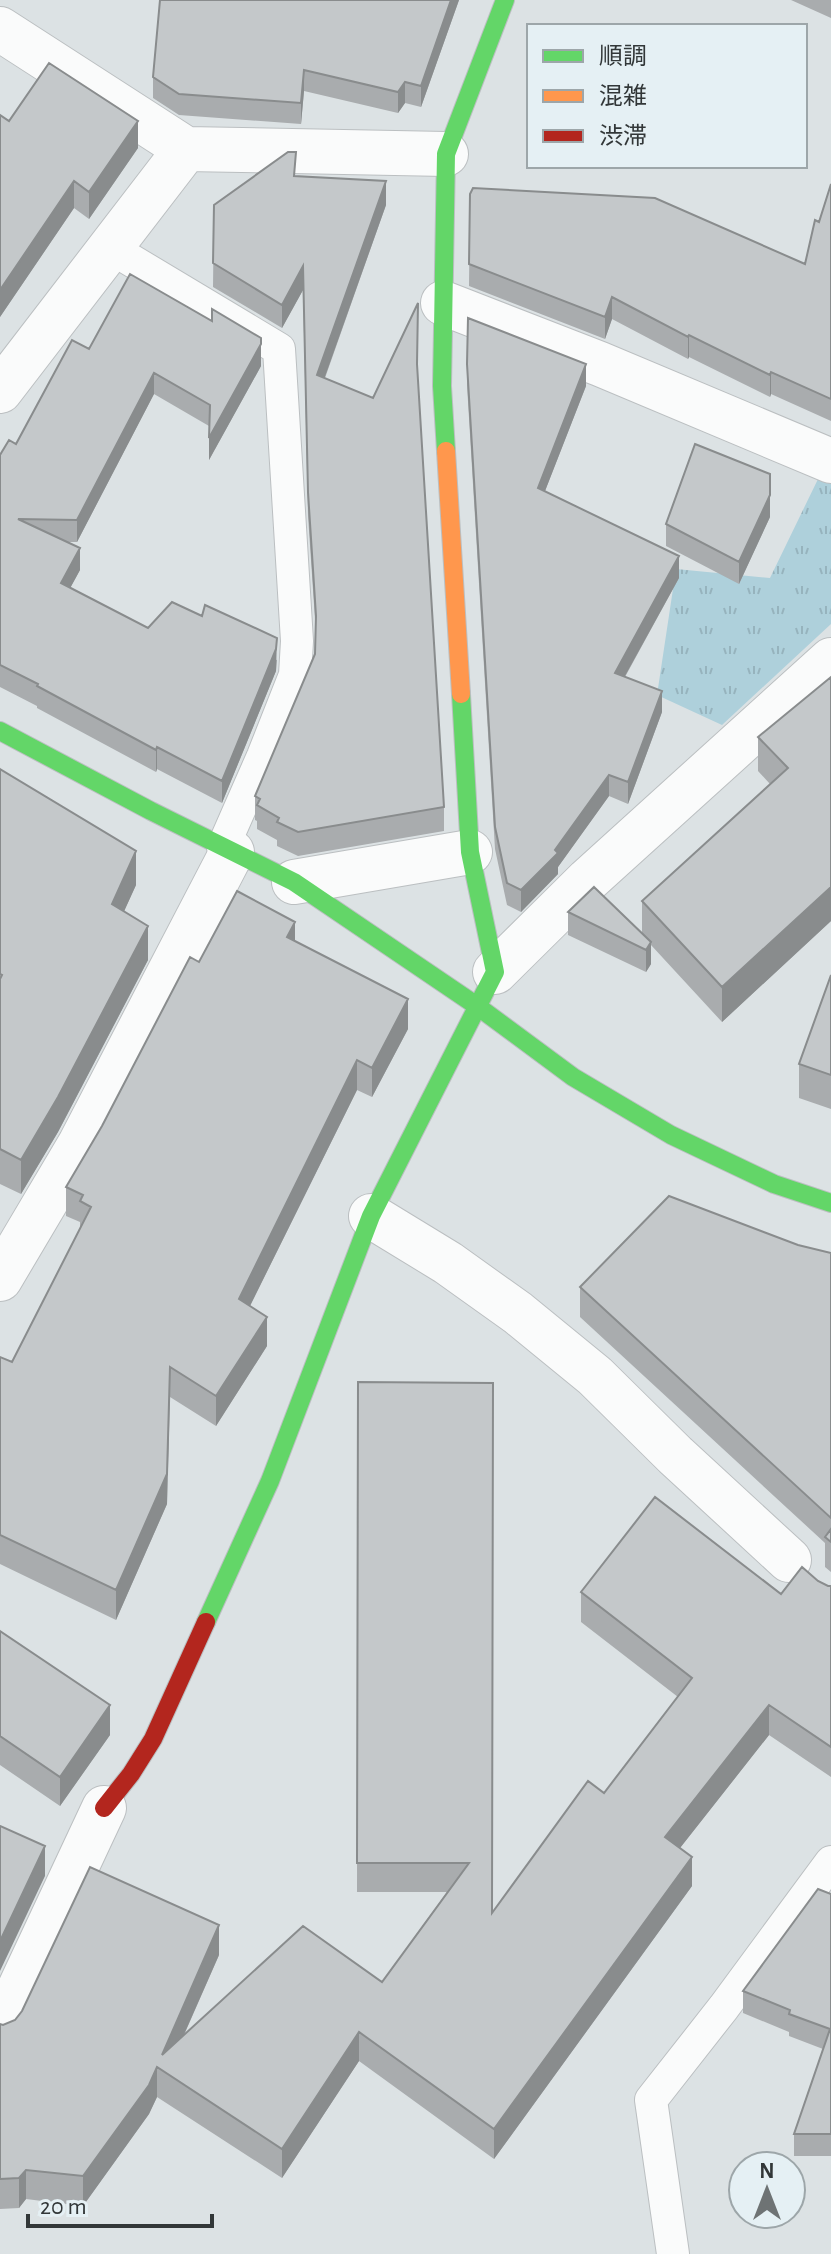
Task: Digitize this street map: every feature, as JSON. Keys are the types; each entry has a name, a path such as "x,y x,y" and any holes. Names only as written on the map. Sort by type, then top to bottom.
{"street":[{"path":"486,989 470,852 442,386 443,303 446,154 505,0"},
{"path":"0,29 186,149 446,154"},
{"path":"0,391 186,149"},
{"path":"443,303 600,364 831,461"},
{"path":"0,2030 104,1808 153,1739 264,1496 371,1216 486,989 588,880 831,660"},
{"path":"0,731 294,882 486,989 573,1077 671,1135 774,1184 831,1203"},
{"path":"0,1279 80,1144 228,849"},
{"path":"294,882 470,852"},
{"path":"371,1216 507,1304 595,1376 675,1455 799,1569"}],"lane":[{"path":"109,247 279,349 297,641 295,675 228,849"},
{"path":"673,2254 651,2100 750,1974 831,1862"}],"green space":[{"path":"819,477 831,482 831,624 722,725 657,695 676,569 770,578"}],"building":[{"path":"160,0 451,0 421,86 405,82 398,92 304,70 301,103 179,94 153,77"},
{"path":"49,63 138,121 89,192 74,181 0,290 0,115 9,121"},
{"path":"288,152 296,152 294,176 386,181 317,375 373,398 418,303 417,364 444,807 298,832 277,822 279,818 257,805 260,799 255,796 315,654 303,266 282,305 213,263 214,205"},
{"path":"831,184 831,399 688,337 612,297 605,317 469,264 470,194 473,188 655,198 805,264 815,220 819,222"},
{"path":"130,274 212,321 212,309 261,338 261,344 209,438 210,405 154,373 77,520 18,519 80,548 61,583 148,628 172,602 202,616 205,605 277,638 276,649 222,781 157,747 156,750 0,665 0,455 9,440 16,444 72,340 89,349"},
{"path":"468,318 586,364 538,488 679,556 615,673 662,691 628,782 609,775 555,850 558,853 521,890 507,883 495,827 467,364"},
{"path":"695,444 770,474 770,495 739,562 666,524"},
{"path":"831,677 831,887 722,987 642,901 788,768 758,737"},
{"path":"0,769 136,851 112,904 148,926 58,1097 21,1160 0,1149"},
{"path":"594,887 651,942 646,950 568,912"},
{"path":"237,891 295,922 287,937 408,999 372,1068 357,1060 239,1299 267,1317 216,1396 170,1367 167,1474 116,1590 0,1535 0,1357 12,1362 91,1207 80,1201 83,1195 66,1187 102,1126 190,957 199,962"},
{"path":"831,975 831,1075 799,1064"},
{"path":"669,1196 798,1245 831,1253 831,1518 580,1287"},
{"path":"358,1382 493,1383 492,1913 588,1781 604,1793 692,1678 581,1592 655,1497 781,1594 802,1567 818,1581 831,1586 831,1747 769,1705 665,1837 692,1857 494,2129 359,2032 282,2149 157,2067 149,2085 83,2176 26,2170 19,2178 0,2179 0,2024 15,2020 22,2011 90,1867 219,1925 162,2055 303,1926 382,1982 469,1863 357,1863"},
{"path":"0,1631 110,1705 60,1777 0,1736"},
{"path":"0,1826 45,1846 0,1941"},
{"path":"818,1889 831,1894 831,2134 794,2134 830,2029 789,2014 790,2010 743,1991"}],"traffic: fast":[{"path":"446,451 442,386 446,154 505,0"},
{"path":"206,1622 270,1481 371,1216 495,972 470,852 461,694"},
{"path":"0,731 294,882 477,1006 573,1077 671,1135 774,1184 831,1203"}],"traffic: slow":[{"path":"446,451 461,694"}],"traffic: jam":[{"path":"104,1808 153,1739 206,1622"}]}
